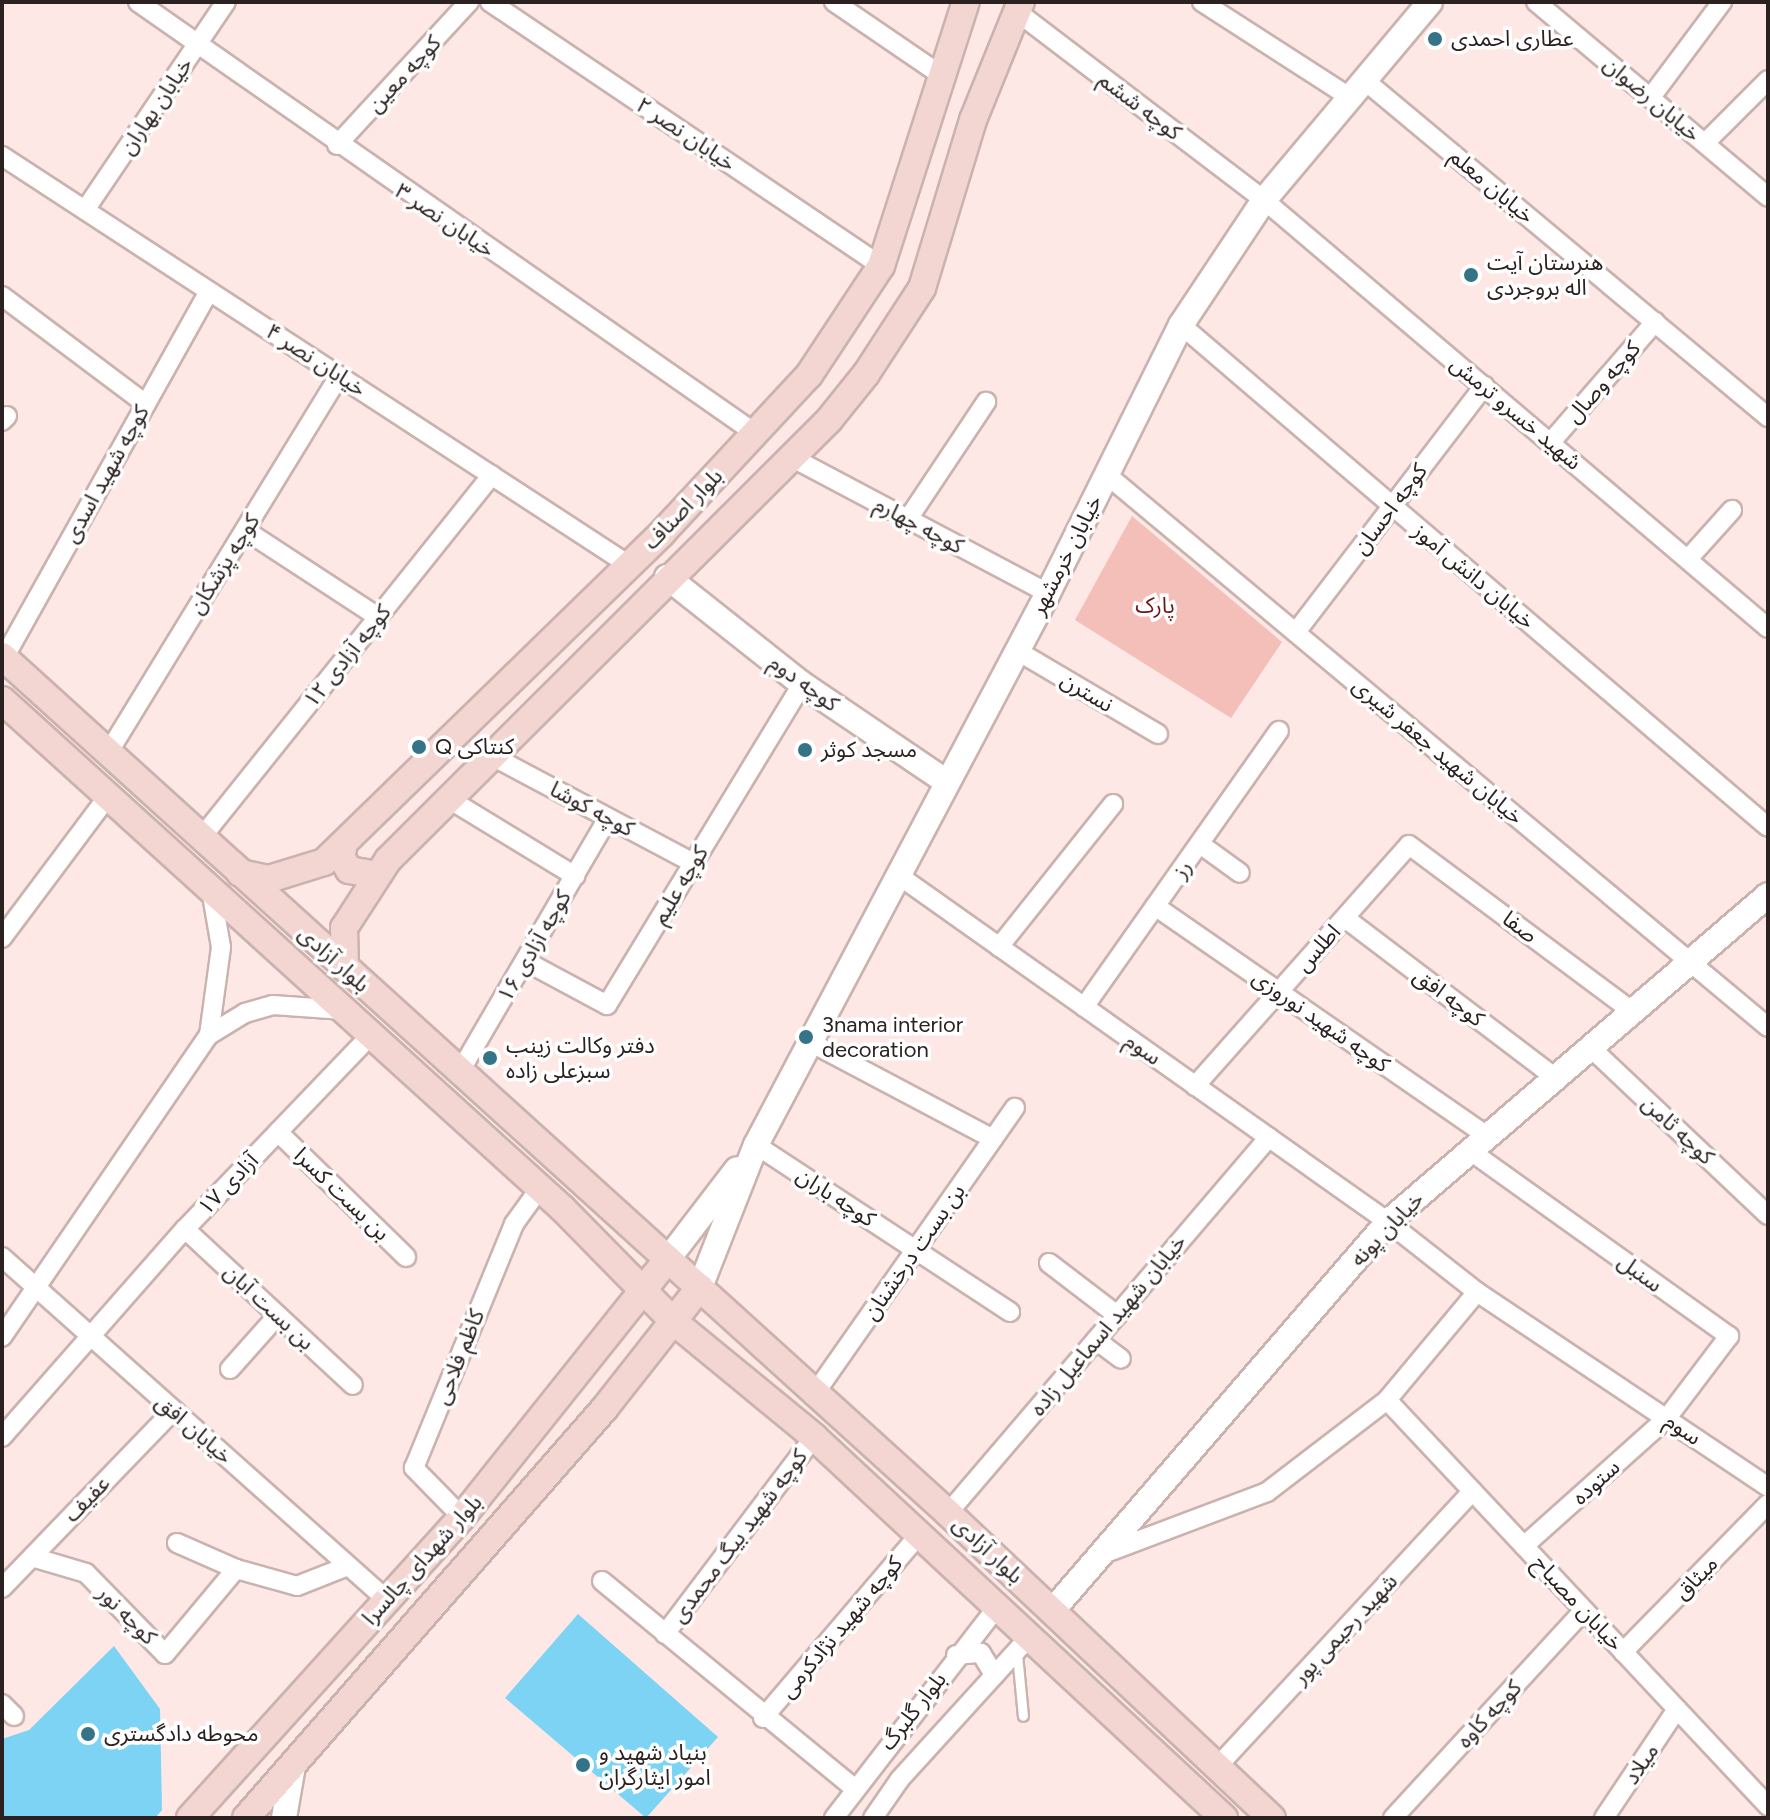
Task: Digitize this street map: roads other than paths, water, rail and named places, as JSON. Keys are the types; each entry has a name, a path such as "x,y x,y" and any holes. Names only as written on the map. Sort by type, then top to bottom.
{"main road":[{"name":"بلوار اصناف","path":"240,873 297,875 344,844 629,565 755,433 836,341 881,266 966,2"},
{"name":"بلوار اصناف","path":"345,968 344,928 377,875 866,374 922,288 973,120 1018,7"},
{"name":"بلوار آزادی","path":"3,657 583,1186 700,1287 813,1396 948,1513 1272,1818"},
{"name":"بلوار آزادی","path":"2,700 563,1209 640,1291 673,1321 814,1437 997,1607 1023,1644 1224,1818"},
{"path":"344,844 349,870 377,875"},
{"path":"563,1209 581,1198 583,1186"},
{"name":"بلوار شهدای چالسرا","path":"190,1818 462,1517 577,1380 640,1291 668,1259"},
{"name":"بلوار شهدای چالسرا","path":"246,1818 604,1409 700,1287"},
{"path":"767,1400 769,1377 789,1371"},
{"path":"577,1380 600,1386 604,1409"}],"street":[{"name":"خیابان نصر ۳","path":"138,2 337,145 755,433"},
{"name":"خیابان بهاران","path":"85,210 226,2"},
{"name":"کوچه معین","path":"337,145 469,2"},
{"name":"خیابان نصر ۲","path":"490,2 881,266"},
{"path":"834,2 941,75"},
{"name":"خیابان معلم","path":"1202,2 1356,88 1655,322 1768,417"},
{"name":"خیابان خرمشهر","path":"700,1287 756,1145 1048,593 1181,325 1264,200 1430,2"},
{"name":"خیابان رضوان","path":"1536,2 1768,197"},
{"path":"1651,97 1722,2"},
{"name":"کوچه ششم","path":"1018,7 1264,200"},
{"path":"1705,143 1768,80"},
{"name":"خیابان نصر ۴","path":"5,165 85,210 629,565"},
{"name":"شهید خسرو ترمش","path":"1264,200 1768,628"},
{"name":"کوچه شهید اسدی","path":"3,657 209,291"},
{"path":"2,296 146,404"},
{"name":"کوچه وصال","path":"1551,442 1655,322"},
{"name":"خیابان دانش آموز","path":"1181,325 1768,827"},
{"name":"کوچه پزشکان","path":"108,753 339,376"},
{"name":"کوچه احسان","path":"1296,632 1484,386"},
{"path":"908,519 986,402"},
{"name":"کوچه چهارم","path":"789,456 1048,593"},
{"name":"کوچه آزادی ۱۲","path":"201,838 492,475"},
{"name":"خیابان شهید جعفر شیری","path":"1107,475 1768,1027"},
{"path":"1688,559 1732,510"},
{"path":"245,530 378,617"},
{"name":"کوچه دوم","path":"667,577 802,684 947,782"},
{"name":"نسترن","path":"1016,650 1158,734"},
{"name":"کوچه علیم","path":"525,961 607,1005 802,684"},
{"name":"رز","path":"1084,1007 1279,731"},
{"name":"کوچه کوشا","path":"492,756 693,863"},
{"path":"2,938 109,795"},
{"path":"449,799 575,876"},
{"path":"999,947 1113,804"},
{"name":"کوچه آزادی ۱۶","path":"459,1073 608,818"},
{"path":"1200,844 1240,873"},
{"name":"اطلس","path":"1195,1086 1409,845"},
{"name":"صفا","path":"1409,845 1630,1010"},
{"name":"سوم","path":"898,875 1388,1222 1477,1292 1768,1487"},
{"path":"209,1035 221,947 211,889"},
{"name":"خیابان پونه","path":"1052,1611 1388,1222 1553,1076 1768,895"},
{"name":"کوچه شهید نوروزی","path":"1155,906 1278,992 1477,1142"},
{"name":"کوچه افق","path":"1345,918 1553,1076"},
{"path":"2,1337 38,1290 209,1035 245,1013 273,1005 344,1010"},
{"name":"آزادی ۱۷","path":"2,1437 185,1229 371,1035"},
{"path":"810,1042 993,1139"},
{"name":"کوچه ثامن","path":"1589,1046 1768,1215"},
{"name":"بن بست درخشنان","path":"813,1396 1015,1108"},
{"name":"بن بست کسرا","path":"278,1132 406,1257"},
{"name":"خیابان شهید اسماعیل زاده","path":"948,1513 1269,1137"},
{"name":"سنبل","path":"1477,1142 1729,1336 1667,1418"},
{"name":"خیابان خرمشهر","path":"668,1259 756,1145"},
{"name":"کوچه باران","path":"756,1145 1010,1312"},
{"name":"کاظم فلاحی","path":"462,1517 414,1468 514,1224 540,1188"},
{"name":"بن بست آبان","path":"185,1229 353,1385"},
{"name":"خیابان افق","path":"2,1257 387,1600"},
{"path":"1049,1263 1117,1315"},
{"path":"1101,1555 1267,1492 1387,1400 1477,1292"},
{"path":"230,1369 278,1315"},
{"path":"1096,1340 1121,1359"},
{"name":"خیابان مصباح","path":"1387,1400 1768,1806"},
{"name":"عفیف","path":"2,1588 173,1411"},
{"name":"ستوده","path":"1524,1546 1667,1418"},
{"name":"کوچه شهید بیگ محمدی","path":"665,1634 814,1437"},
{"name":"شهید رحیمی پور","path":"1217,1767 1473,1491"},
{"name":"میثاق","path":"1623,1652 1768,1504"},
{"name":"کوچه شهید نژادکرمی","path":"763,1718 919,1535"},
{"path":"177,1543 236,1569 297,1586 348,1566"},
{"name":"کوچه نور","path":"32,1557 86,1573 165,1654 236,1569"},
{"path":"602,1581 763,1718 853,1787"},
{"name":"بلوار گلبرگ","path":"834,1818 853,1787 997,1607"},
{"name":"کوچه کاوه","path":"1393,1818 1584,1610"},
{"name":"بلوار گلبرگ","path":"873,1818 900,1779 1023,1644"},
{"path":"956,1655 981,1653 994,1675"},
{"name":"میلاد","path":"1604,1818 1677,1709"},
{"path":"284,1818 293,1766"}],"lane":[{"path":"1023,1644 1023,1716"}],"place":[{"name":"عطاری احمدی","path":"1435,39"},
{"name":"هنرستان آیت اله بروجردی","path":"1471,275"},
{"name":"Q کنتاکی","path":"419,747"},
{"name":"مسجد کوثر","path":"805,750"},
{"name":"3nama interior decoration","path":"806,1037"},
{"name":"دفتر وکالت زینب سبزعلی زاده","path":"490,1058"},
{"name":"محوطه دادگستری","path":"88,1734"},
{"name":"بنیاد شهید و امور ایثارگران","path":"583,1765"}],"park label":[{"name":"پارک","path":"1155,606"}]}
